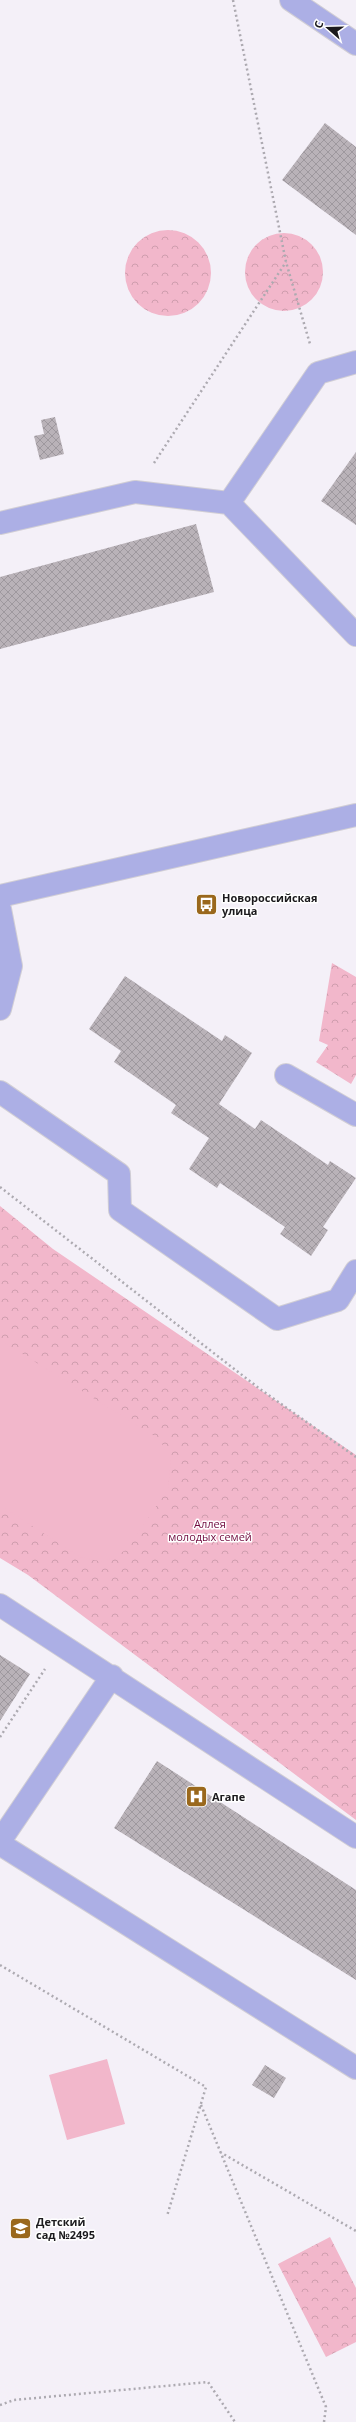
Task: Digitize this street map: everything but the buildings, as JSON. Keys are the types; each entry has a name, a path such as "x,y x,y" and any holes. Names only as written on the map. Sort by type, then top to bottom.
{"street":[{"path":"291,0 356,44"},
{"path":"229,503 318,373 356,362"},
{"path":"0,523 135,492 229,503 356,635"},
{"path":"0,896 356,815"},
{"path":"0,909 10,966 0,1009"},
{"path":"286,1075 356,1115"},
{"path":"0,1092 119,1174 120,1210 277,1318 338,1300 356,1271"},
{"path":"0,1604 112,1676 356,1838"},
{"path":"0,1841 112,1676"},
{"path":"0,1844 356,2068"}],"path":[{"path":"233,0 286,262 318,373"},
{"path":"135,492 286,262"},
{"path":"0,1187 260,1389 356,1457"},
{"path":"0,1738 62,1644"},
{"path":"0,1965 206,2086 167,2216"},
{"path":"201,2104 326,2407 324,2422"},
{"path":"220,2152 356,2231"},
{"path":"0,2405 14,2400 208,2382 235,2422"}],"green space":[{"path":"168,230 176,231 192,237 204,249 210,265 210,281 204,297 192,309 176,315 168,316 160,315 144,309 132,297 126,281 125,273 126,265 132,249 144,237 160,231"},
{"path":"284,233 299,236 311,245 320,257 323,272 320,287 311,299 299,308 284,311 269,308 257,299 248,287 245,272 248,257 257,245 269,236"},
{"path":"332,963 356,977 356,1075 351,1084 316,1062 328,1045 319,1041"},
{"name":"Аллея молодых семей","path":"0,1206 53,1249 356,1455 356,1820 28,1575 0,1558"},
{"path":"0,1340 159,1439 171,1459 168,1489 126,1550 104,1562 80,1557 0,1505"},
{"path":"107,2059 125,2124 67,2140 49,2075"},
{"path":"330,2237 356,2288 356,2342 326,2357 278,2264"}],"place":[{"name":"Новороссийская улица","path":"207,904"},
{"name":"Агапе","path":"197,1797"},
{"name":"Детский сад №2495","path":"20,2228"}]}
